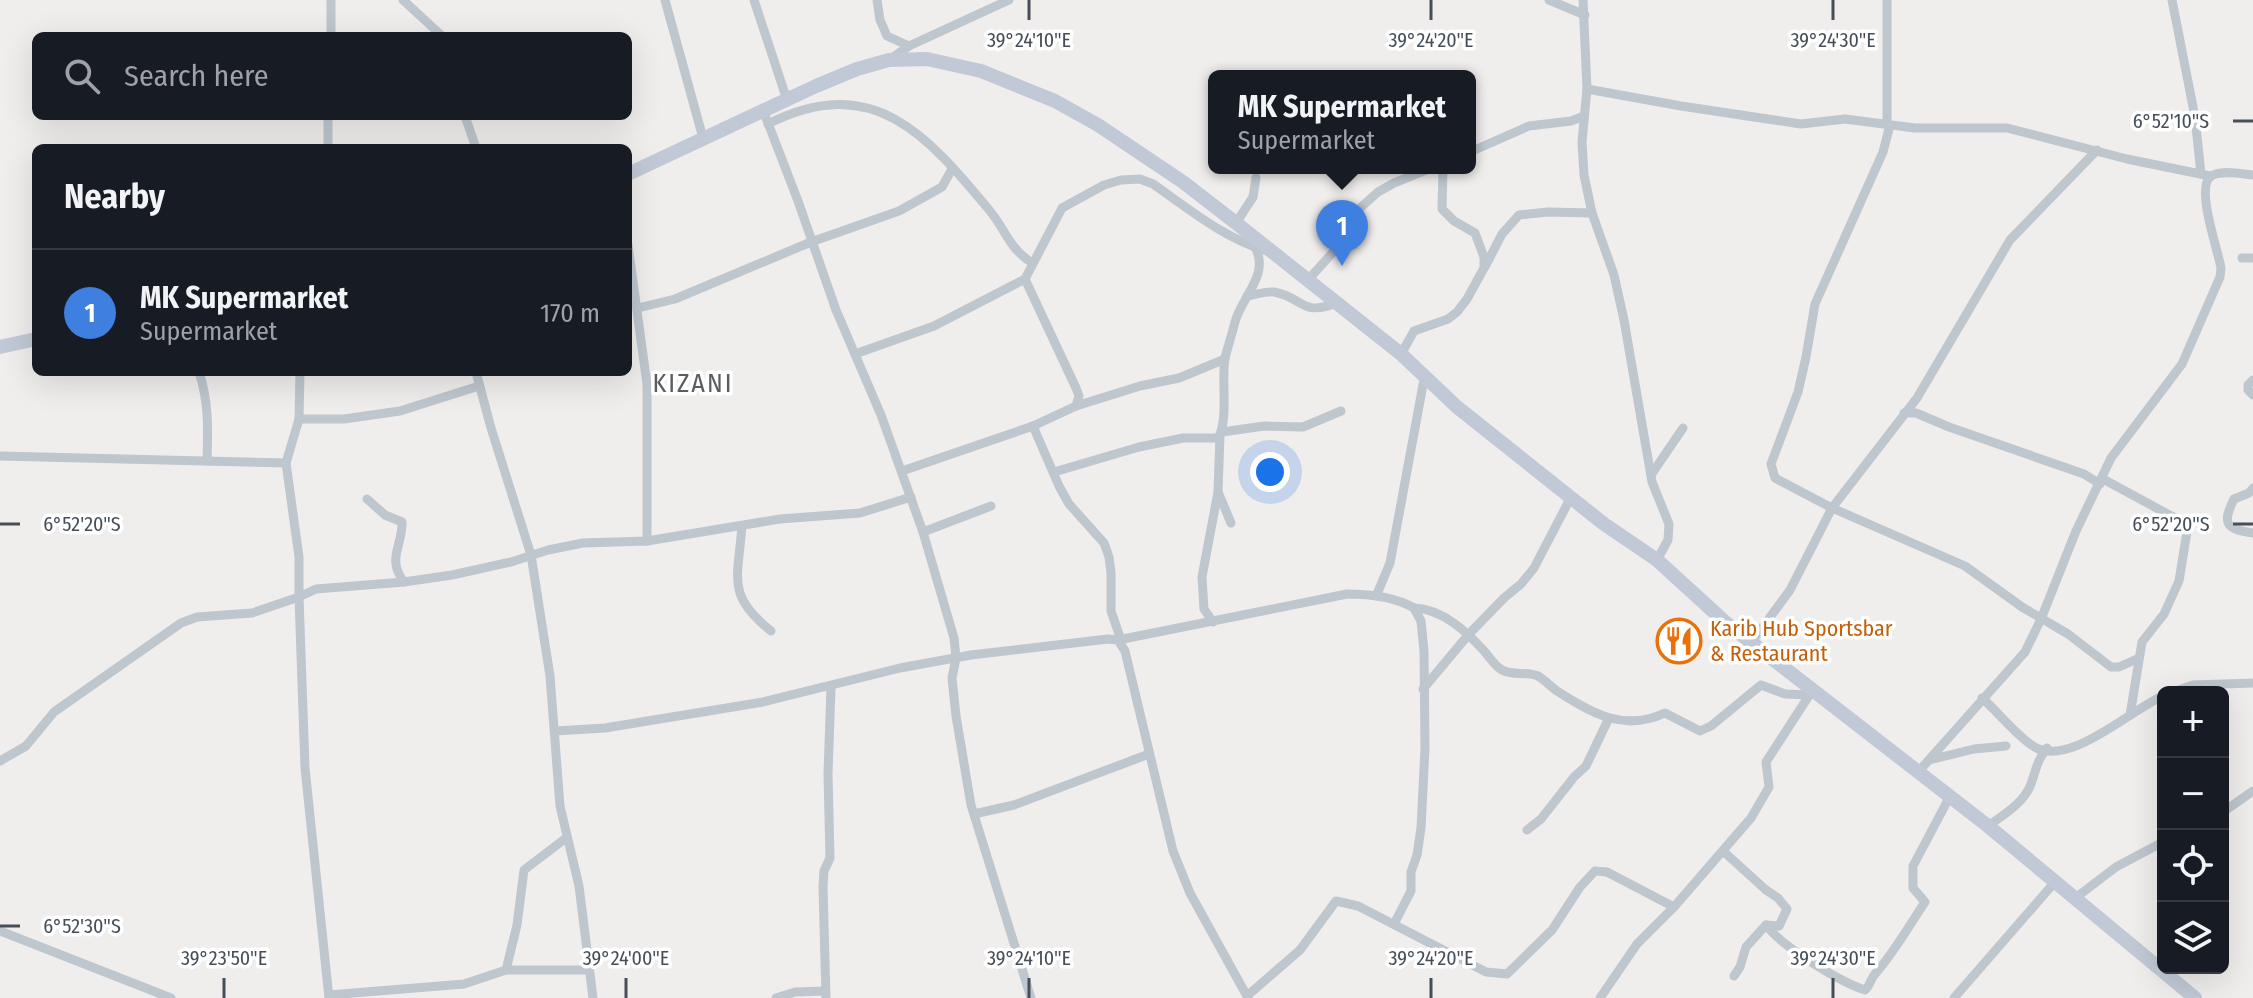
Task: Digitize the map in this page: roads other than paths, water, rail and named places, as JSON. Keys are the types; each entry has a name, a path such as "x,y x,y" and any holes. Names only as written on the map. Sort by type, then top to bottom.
{"main road":[{"path":"632,172 703,138 765,117 787,100 857,69 889,60 927,59 981,71 1055,101 1111,133 1236,223 1401,354 1457,407 1657,560 1811,693 1924,766 1949,798 1988,826 2195,998"},
{"path":"0,347 32,340"}],"street":[{"path":"331,0 331,32"},
{"path":"403,0 438,32"},
{"path":"665,0 703,138"},
{"path":"754,0 787,100"},
{"path":"877,0 880,20 887,36 909,46"},
{"path":"889,60 909,46 1009,0"},
{"path":"1549,0 1585,15"},
{"path":"1583,0 1587,89 1584,175 1592,213 1618,290 1651,475 1670,533 1657,560"},
{"path":"1887,0 1889,124 1883,152 1815,304 1798,392 1771,464 1775,478 1832,508 1965,566 2068,634 2111,667 2119,667 2139,658"},
{"path":"1924,766 2025,652 2076,531 2118,447 2182,364 2220,277 2219,255 2204,190 2206,175 2172,0"},
{"path":"1587,89 1810,125 1835,119 1915,128 2007,128 2206,175 2253,175"},
{"path":"1031,998 974,814 956,716 952,678 956,658 954,638 923,532 765,117 844,103 860,105 910,127 933,146 992,214 1016,252 1032,263"},
{"path":"1476,149 1529,126 1571,121 1584,116"},
{"path":"328,120 328,144"},
{"path":"466,120 475,144"},
{"path":"1751,643 1796,579 1832,508 1917,398 2010,240 2021,225 2097,150"},
{"path":"638,308 675,299 811,242 899,211 942,187 952,169"},
{"path":"1308,280 1334,251 1360,208 1394,183 1416,174"},
{"path":"1443,174 1442,209 1454,221 1475,233 1484,268"},
{"path":"1236,223 1253,197 1256,178"},
{"path":"855,354 934,326 1025,279 1041,251 1054,218 1062,208 1104,185 1121,180 1140,179 1153,184 1230,236 1271,252"},
{"path":"1401,354 1414,331 1448,319 1457,312 1502,234 1519,215 1592,213"},
{"path":"1213,622 1204,609 1202,577 1218,492 1225,359 1236,316 1259,271 1260,256 1255,247"},
{"path":"2242,258 2253,258"},
{"path":"632,270 647,384 647,541"},
{"path":"1025,279 1078,401"},
{"path":"1247,296 1274,292 1311,309 1336,303"},
{"path":"902,471 1033,426 1078,401 1090,402 1140,386 1179,378 1225,359"},
{"path":"1377,594 1390,563 1425,374"},
{"path":"200,376 208,415 207,461"},
{"path":"300,376 299,419 286,463 299,557 305,768 323,963 329,996 464,984 506,970 588,970"},
{"path":"477,376 531,555 550,676 560,806 579,886 593,998"},
{"path":"2253,380 2248,390 2253,395"},
{"path":"299,419 344,419 400,411 479,386"},
{"path":"1054,472 1110,454 1183,438 1206,440 1264,426 1303,427 1341,411"},
{"path":"1904,413 1916,413 2084,474 2188,525 2179,581 2164,614 2142,642 2130,715"},
{"path":"1033,426 1069,504 1104,543 1111,573 1111,611 1125,651 1173,851 1190,893 1248,997 1300,950 1336,901 1358,906 1486,972 1499,975 1507,974 1552,930 1580,887 1595,871 1607,872 1674,907"},
{"path":"1651,475 1683,428"},
{"path":"0,456 286,463"},
{"path":"2253,488 2234,499 2227,524 2231,529 2253,533"},
{"path":"1218,492 1231,523"},
{"path":"0,761 26,746 54,712 181,623 197,617 252,613 316,589 452,575 583,543 647,541 780,519 860,513 911,497"},
{"path":"1423,689 1469,634 1534,568 1571,497"},
{"path":"367,499 385,515 402,522 395,552 397,574 404,582"},
{"path":"923,532 991,506"},
{"path":"742,526 740,600 752,616 771,631"},
{"path":"299,579 316,589"},
{"path":"555,731 605,728 763,702 870,675 956,658 1120,640 1347,594 1377,594 1389,601 1424,608 1444,616 1469,634 1500,669 1541,677 1555,690 1608,720 1647,721 1665,713 1700,731 1711,726 1761,685 1785,694 1811,693"},
{"path":"1394,924 1411,891 1411,872 1421,828 1425,748 1421,621 1414,608"},
{"path":"2190,686 2253,683"},
{"path":"776,998 795,992 825,994 823,887 831,849 828,774 831,687"},
{"path":"1600,998 1637,944 1674,907 1751,818 1769,787 1766,762 1811,693"},
{"path":"1982,698 2032,745 2058,751 2075,747 2157,699"},
{"path":"1527,830 1541,819 1586,766 1608,720"},
{"path":"1924,766 1974,749 2006,746"},
{"path":"1988,826 2023,797 2030,786 2038,759 2047,748"},
{"path":"974,814 1014,805 1149,754"},
{"path":"2229,808 2253,791"},
{"path":"1766,925 1775,937 1865,990 1925,902 1913,888 1913,866 1949,798"},
{"path":"506,970 517,925 524,870 566,838"},
{"path":"2074,899 2116,867 2157,845"},
{"path":"1723,851 1787,909 1779,926 1766,925"},
{"path":"1954,998 2054,883"},
{"path":"1734,976 1746,947 1766,925"},
{"path":"0,931 171,998"}],"place":[{"name":"MK Supermarket","path":"1342,266"},
{"name":"Karib Hub Sportsbar & Restaurant","path":"1679,641"}],"district":[{"name":"KIZANI","path":"693,383"}]}
